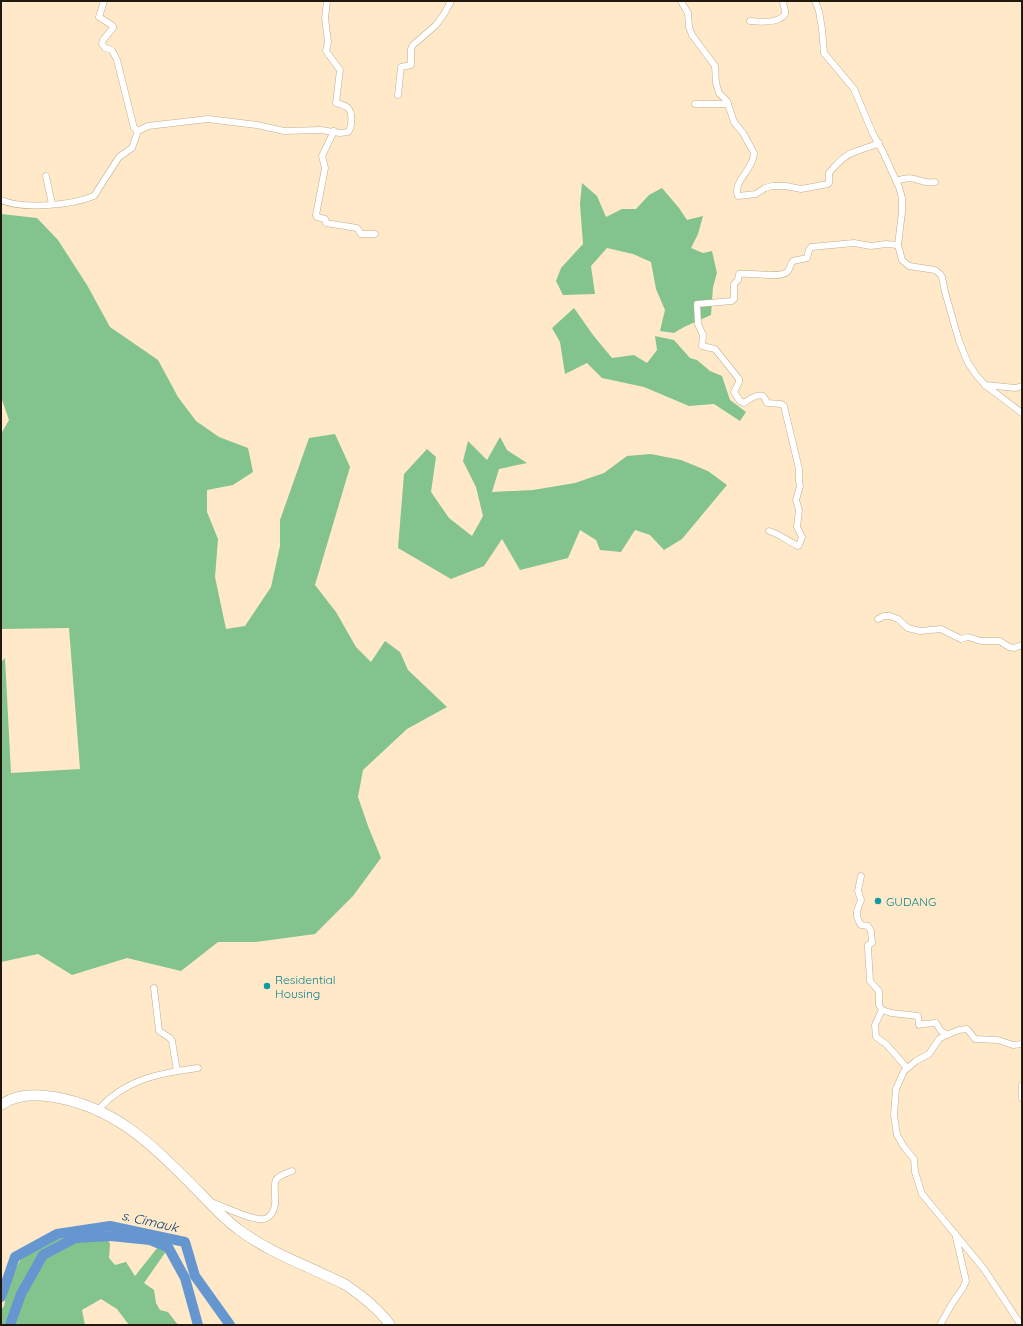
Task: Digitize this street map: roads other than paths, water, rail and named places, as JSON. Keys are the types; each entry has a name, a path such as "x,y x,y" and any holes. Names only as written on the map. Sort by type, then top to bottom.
{"main road":[{"path":"1,1105 16,1098 40,1095 75,1101 98,1110 124,1124 157,1151 231,1223 252,1239 327,1275 357,1293 380,1313 390,1325"}],"street":[{"path":"104,1 99,17 113,26 113,28 103,40 102,44 104,48 112,50 117,60 134,128 138,131"},
{"path":"1,200 22,206 52,204 94,196 119,158 132,148 138,131 156,124 208,119 251,124 284,131 348,132 350,130 351,113 344,105 336,103 340,70 326,51 328,42 325,18 327,1"},
{"path":"398,95 401,67 411,65 412,47 436,25 452,1"},
{"path":"750,21 765,22 784,15 785,12 783,1"},
{"path":"814,1 819,11 824,53 854,89 873,134 879,143 896,181 902,198 898,245 902,260 909,266 935,270 942,276 959,341 968,363 985,385 1022,413"},
{"path":"682,3 688,13 689,27 692,35 715,66 716,83 719,93 727,101 734,122 743,133 754,153 751,166 739,184 736,192 738,196 756,194 765,188 772,186 786,186 801,189 828,184 830,183 829,173 846,156 879,143"},
{"path":"696,104 728,104"},
{"path":"334,131 322,156 325,168 316,215 317,217 325,218 326,223 356,228 361,234 375,234"},
{"path":"46,176 52,204"},
{"path":"896,181 910,177 929,183 935,182"},
{"path":"769,531 798,546 802,537 796,527 799,510 796,500 800,486 799,467 784,406 781,404 767,403 761,395 744,402 740,401 734,392 739,379 715,350 702,346 703,335 698,324 697,304 732,301 734,297 734,283 738,280 740,273 760,275 782,274 788,272 793,261 806,258 811,247 854,243 871,246 886,244 898,245"},
{"path":"985,385 1016,388 1022,386"},
{"path":"878,619 884,616 890,616 898,619 908,628 920,631 941,629 961,638 968,637 981,641 1000,641 1009,647 1014,648 1022,645"},
{"path":"860,876 858,891 861,900 856,910 857,918 861,925 868,926 871,931 872,943 868,945 870,981 879,991 879,1005 882,1010 891,1013 918,1016 921,1025 936,1023 941,1031 947,1034"},
{"path":"154,988 159,1031 161,1034 169,1037 172,1041 177,1071"},
{"path":"882,1010 875,1024 876,1037 886,1044 907,1068"},
{"path":"1021,1325 984,1269 922,1194 917,1179 914,1159 904,1147 897,1135 894,1114 895,1096 902,1075 907,1068 916,1061 929,1054 940,1039 947,1034 967,1029 975,1038 998,1040 1013,1045 1022,1044"},
{"path":"98,1110 107,1100 125,1087 145,1079 177,1071 198,1068"},
{"path":"1022,1085 1022,1098"},
{"path":"208,1201 247,1216 258,1219 266,1218 272,1214 275,1207 276,1180 292,1171"},
{"path":"940,1325 952,1302 963,1288 966,1281 954,1232"}],"waterway":[{"name":"s. Cimauk","path":"1,1297 15,1257 57,1234 110,1226 185,1242 195,1276 230,1325"},
{"path":"10,1325 21,1294 43,1255 75,1238 111,1236 150,1240 168,1247 185,1278 198,1325"}],"place":[{"name":"GUDANG","path":"878,901"},
{"name":"Residential Housing","path":"267,986"}]}
